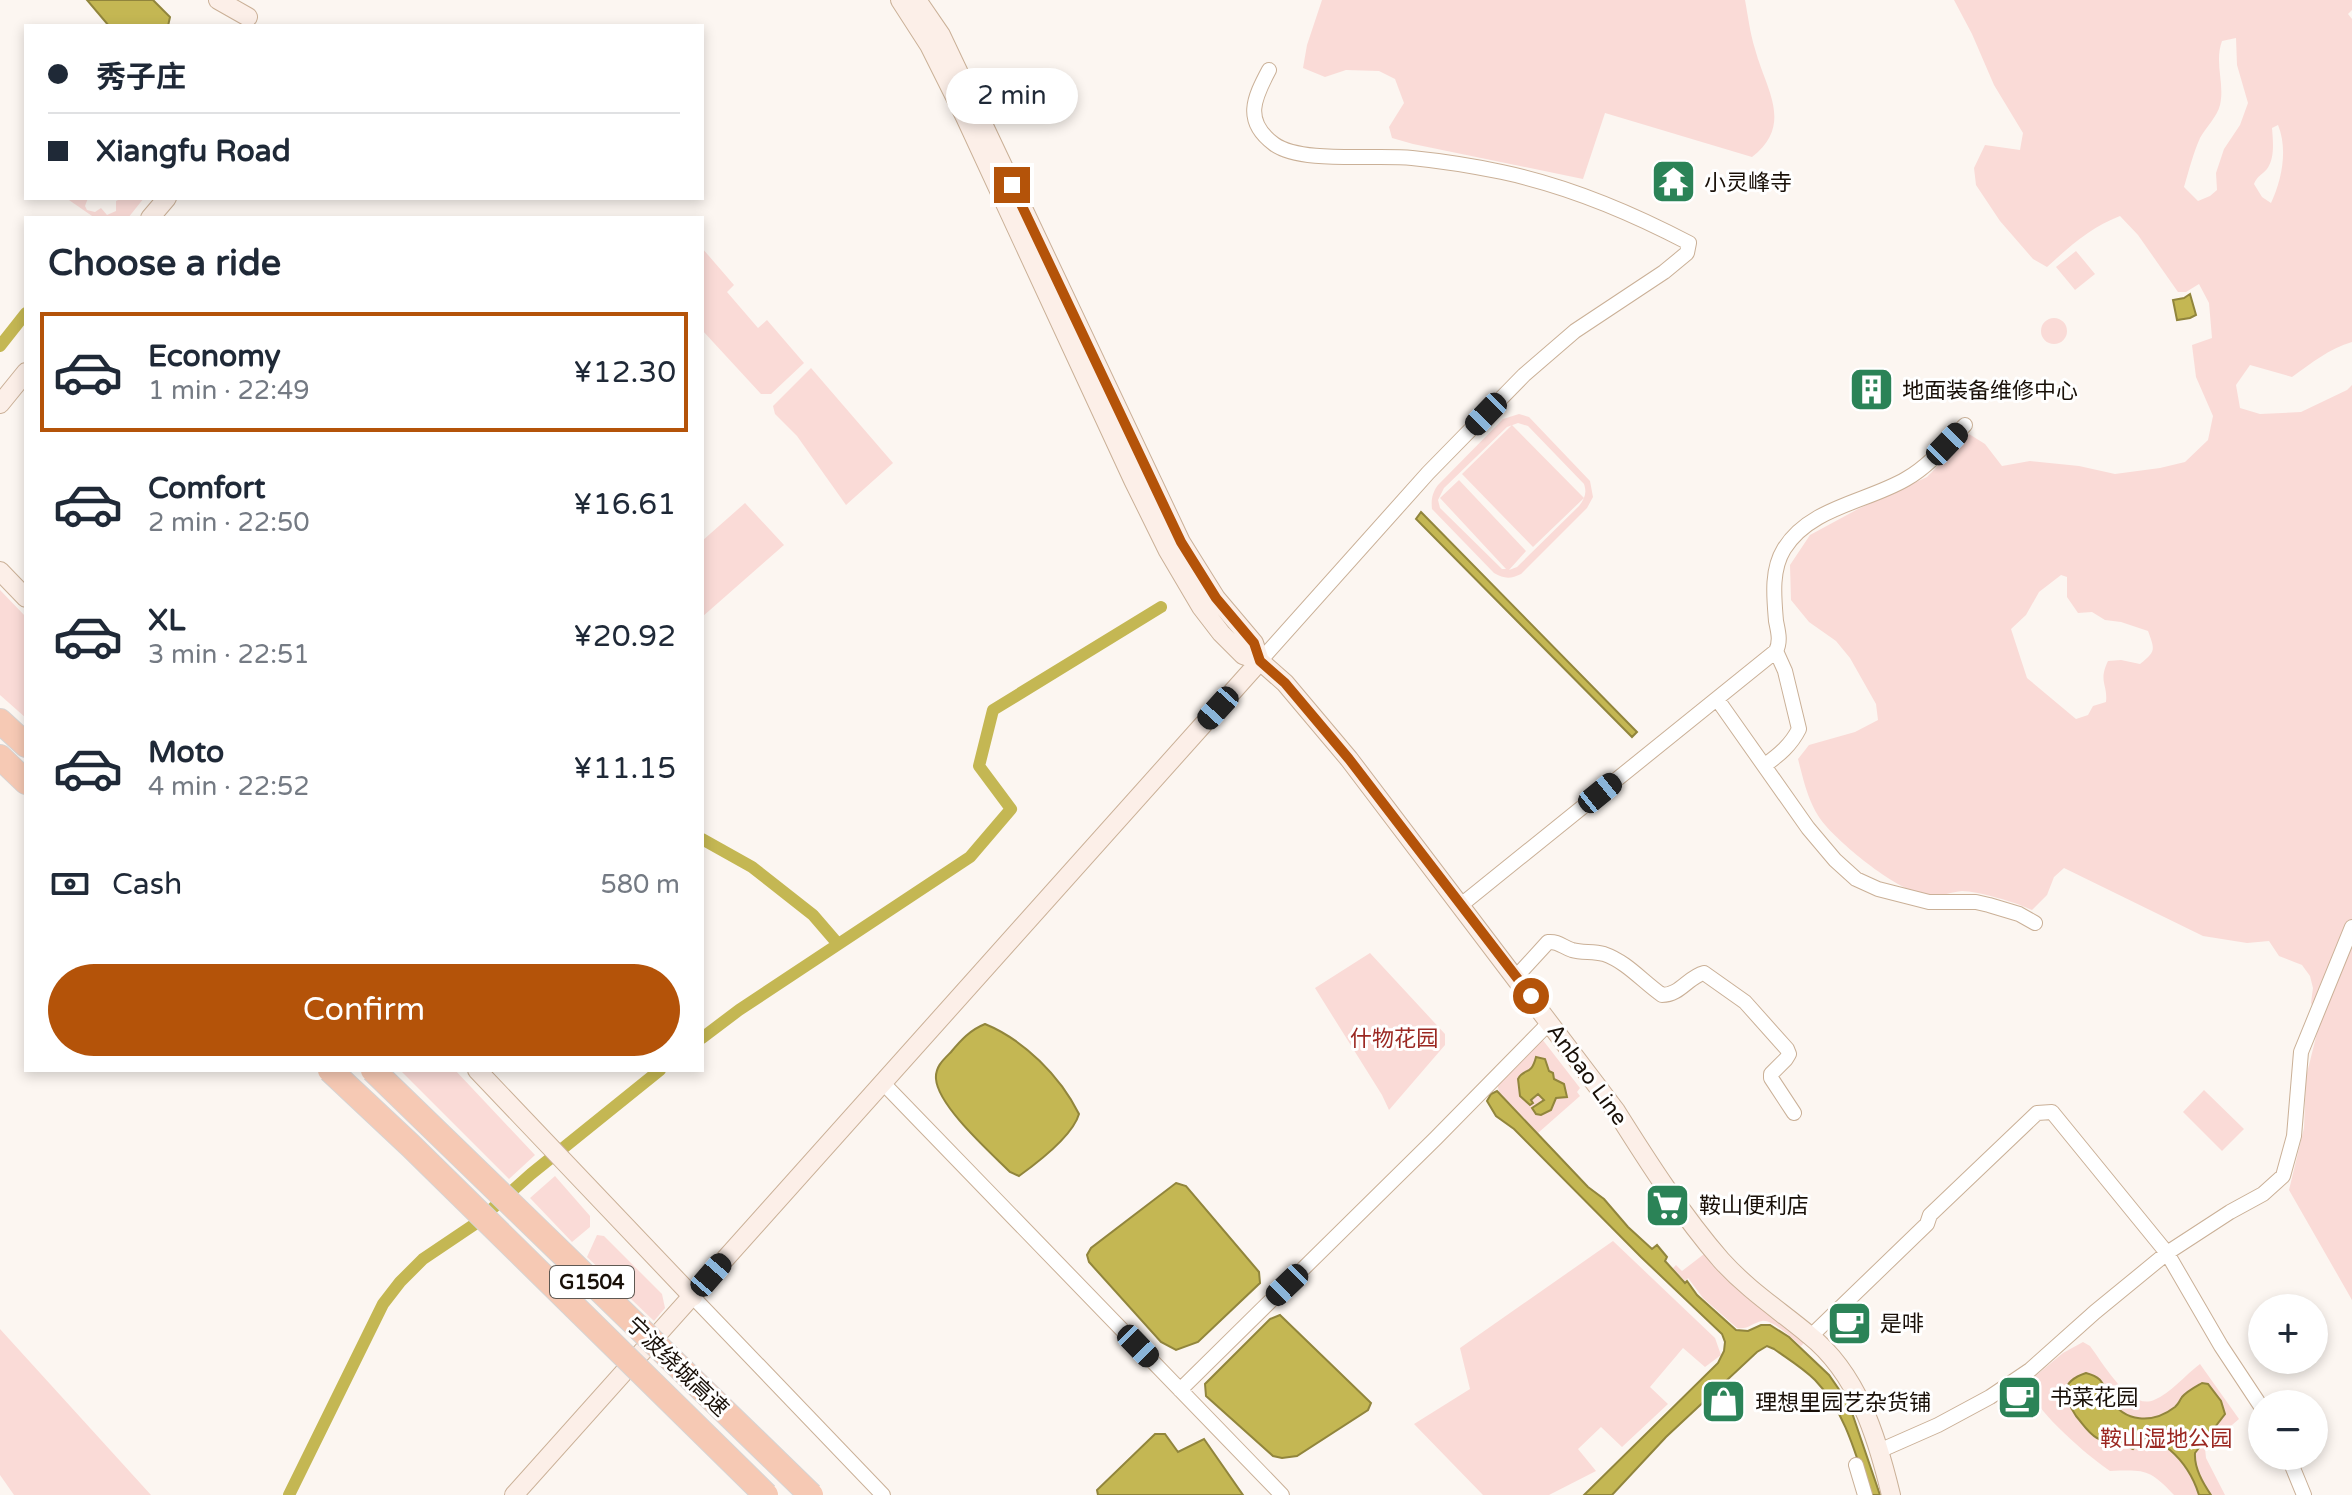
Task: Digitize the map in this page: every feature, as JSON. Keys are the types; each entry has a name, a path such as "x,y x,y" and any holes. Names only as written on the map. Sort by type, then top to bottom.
{"highway":[{"path":"0,721 24,743"},
{"path":"0,757 24,780"},
{"name":"宁波绕城高速","path":"332,1072 766,1495"},
{"name":"宁波绕城高速","path":"375,1072 811,1495"}],"main road":[{"path":"218,0 249,14"},
{"path":"900,0 929,45 965,117 1101,415 1175,564 1221,633 1243,655 1260,661"},
{"path":"917,0 941,35 1181,542 1216,598 1254,643 1260,661"},
{"path":"152,216 165,200"},
{"path":"0,404 24,374"},
{"path":"0,571 24,596"},
{"path":"514,1495 1260,661"},
{"name":"Anbao Line","path":"1260,661 1285,683 1349,759 1550,1022 1721,1259 1750,1290 1811,1336 1832,1356 1860,1399 1867,1461 1891,1495"},
{"path":"479,1072 693,1297"}],"street":[{"path":"1260,661 1428,473 1524,375 1575,331 1664,272 1687,253 1689,243 1637,216 1503,172 1411,158 1295,153 1276,146 1260,127 1253,104 1255,94 1269,70"},
{"path":"1461,905 1776,651 1779,644 1775,577 1785,547 1805,527 1919,471 1965,425"},
{"path":"1765,765 1779,755 1799,729 1785,671 1776,651"},
{"path":"1717,699 1808,828 1856,879 1878,889 1929,902 1989,905 2019,914 2035,923"},
{"path":"1865,1495 1867,1461 1990,1397 2030,1370 2167,1253 2263,1194 2283,1176 2294,1136 2301,1052 2352,927"},
{"path":"1516,977 1548,942 1553,941 1577,951 1613,958 1662,995 1671,995 1698,974 1704,973 1745,1002 1787,1049 1789,1054 1771,1078 1794,1113"},
{"path":"1180,1390 1550,1022"},
{"path":"883,1083 1282,1495"},
{"path":"1811,1336 1927,1224 1930,1215 2037,1113 2044,1111 2052,1112 2167,1253 2250,1390"},
{"path":"693,1297 883,1495"},
{"path":"2294,1470 2304,1495"}],"green space":[{"path":"1322,0 1745,0 1753,43 1773,106 1772,132 1765,145 1752,157 1605,113 1583,179 1392,138 1389,127 1404,103 1395,79 1379,71 1346,70 1325,77 1303,68"},
{"path":"1954,0 2352,0 2352,10 2348,14 2352,19 2352,342 2328,352 2292,377 2250,365 2236,385 2240,408 2260,414 2301,412 2352,385 2352,1300 2289,1190 2304,1128 2306,1077 2320,1021 2311,1003 2313,988 2310,976 2302,965 2279,956 2269,941 2247,943 2203,936 2064,868 2054,877 2047,895 2032,910 1998,898 1962,891 1931,896 1919,894 1875,869 1835,835 1815,811 1805,785 1798,759 1809,745 1855,732 1878,720 1876,704 1850,658 1836,641 1809,622 1791,600 1790,565 1810,535 1927,477 1969,434 1985,444 2002,466 2030,461 2079,466 2115,474 2185,462 2208,440 2213,416 2196,377 2192,345 2212,338 2209,303 2199,284 2186,292 2178,292 2138,235 2120,216 2090,231 2047,267 2033,259 2000,221 1976,185 1974,168 1985,145 2020,150 2023,133 1994,85","holes":["2236,38 2237,65 2248,103 2240,125 2224,149 2216,173 2217,190 2198,201 2184,187 2200,138 2220,105 2219,57 2222,41","2278,125 2283,154 2281,175 2271,203 2262,197 2254,184 2271,160 2272,128","2061,575 2067,577 2067,597 2078,613 2092,612 2105,620 2148,631 2153,646 2151,653 2140,664 2108,661 2104,678 2106,702 2093,706 2088,715 2076,719 2027,678 2011,629 2026,615 2039,592"]},
{"path":"69,200 87,200 87,210 95,212 101,208 107,215 116,211 118,200 142,200 130,216 92,216"},
{"path":"704,250 734,285 727,292 758,328 767,320 804,363 771,394 761,394 704,332"},
{"path":"2076,251 2095,274 2075,290 2056,267"},
{"path":"2054,318 2063,322 2067,331 2063,340 2054,344 2045,340 2041,331 2045,322"},
{"path":"811,368 893,463 846,505 797,436 775,414 773,406"},
{"path":"1519,414 1529,417 1590,481 1593,497 1587,508 1521,574 1508,578 1494,573 1432,509 1433,494 1438,485 1503,419","holes":["1518,423 1528,426 1584,484 1585,493 1579,506 1517,567 1509,570 1526,551 1459,480 1440,498 1506,569 1502,569 1440,508 1438,500 1444,488 1507,427"]},
{"path":"1512,425 1584,498 1533,547 1462,474"},
{"path":"745,503 784,545 704,615 704,539"},
{"path":"0,590 24,615 24,716 0,695"},
{"name":"什物花园","path":"1370,953 1445,1034 1445,1045 1389,1110 1315,988"},
{"path":"1542,1039 1580,1088 1577,1092 1580,1096 1538,1133 1499,1092 1497,1082"},
{"path":"402,1072 457,1072 535,1155 509,1179"},
{"path":"2204,1090 2244,1129 2222,1151 2183,1112"},
{"path":"555,1176 590,1216 590,1227 572,1242 530,1198"},
{"path":"597,1235 604,1236 662,1294 665,1308 654,1321 587,1257"},
{"path":"1613,1241 1715,1338 1721,1355 1705,1367 1683,1348 1650,1387 1668,1404 1622,1447 1601,1427 1578,1449 1596,1471 1549,1495 1483,1495 1414,1424 1470,1389 1460,1348"},
{"path":"1708,1251 1809,1338 1801,1346 1766,1321 1737,1328 1703,1298 1688,1278 1685,1281 1673,1268 1676,1265 1682,1271"},
{"path":"0,1329 151,1495 14,1495 0,1475"},
{"name":"鞍山湿地公园","path":"2083,1342 2090,1346 2118,1384 2136,1399 2145,1402 2166,1393 2200,1364 2239,1419 2205,1448 2206,1458 2225,1495 2174,1495 2159,1480 2146,1473 2110,1471 2048,1417 2030,1392 2028,1382 2063,1353"}],"shaded area":[{"path":"87,0 153,0 170,17 168,24 107,24"},
{"path":"2190,294 2196,315 2177,320 2173,300"},
{"path":"1421,512 1637,732 1632,737 1416,519"},
{"path":"985,1024 1013,1039 1040,1061 1062,1086 1079,1114 1070,1131 1019,1176 1010,1172 955,1115 939,1090 936,1079 942,1061 966,1036"},
{"path":"1536,1057 1545,1059 1554,1079 1564,1084 1567,1097 1556,1098 1551,1110 1541,1115 1532,1108 1544,1100 1538,1094 1530,1105 1520,1096 1518,1079 1530,1070"},
{"path":"1497,1091 1628,1227 1652,1249 1657,1245 1667,1257 1665,1261 1685,1283 1687,1281 1697,1295 1736,1330 1748,1331 1770,1325 1789,1337 1829,1375 1849,1404 1880,1495 1869,1495 1842,1419 1825,1392 1806,1372 1767,1346 1666,1437 1612,1495 1584,1495 1718,1363 1725,1342 1722,1334 1514,1129 1496,1116 1487,1101"},
{"path":"1176,1183 1186,1186 1259,1272 1260,1283 1198,1342 1176,1350 1161,1342 1089,1262 1087,1255 1091,1248"},
{"path":"1280,1315 1371,1403 1368,1410 1297,1456 1282,1458 1273,1456 1206,1396 1205,1384 1270,1319"},
{"path":"2086,1373 2099,1379 2123,1412 2140,1418 2166,1413 2189,1391 2202,1383 2208,1384 2221,1401 2225,1414 2195,1453 2198,1470 2211,1495 2199,1495 2180,1460 2148,1435 2133,1449 2091,1434 2076,1416 2066,1396 2071,1381"},
{"path":"1155,1434 1165,1434 1178,1452 1204,1439 1243,1495 1098,1495 1097,1490"}],"waterway":[{"path":"0,346 24,316"},
{"path":"704,1036 970,857 1011,809 979,766 993,710 1161,607"},
{"path":"704,840 752,867 813,915 838,944"},
{"path":"289,1495 383,1304 400,1282 423,1259 475,1224 531,1174 658,1072"}],"place":[{"name":"小灵峰寺","path":"1673,182"},
{"name":"地面装备维修中心","path":"1871,390"},
{"name":"鞍山便利店","path":"1668,1205"},
{"name":"是啡","path":"1849,1323"},
{"name":"书菜花园","path":"2019,1397"},
{"name":"理想里园艺杂货铺","path":"1724,1402"}],"route":[{"path":"1012,185 1181,542 1216,598 1254,643 1260,661 1285,683 1349,759 1531,996"}]}
